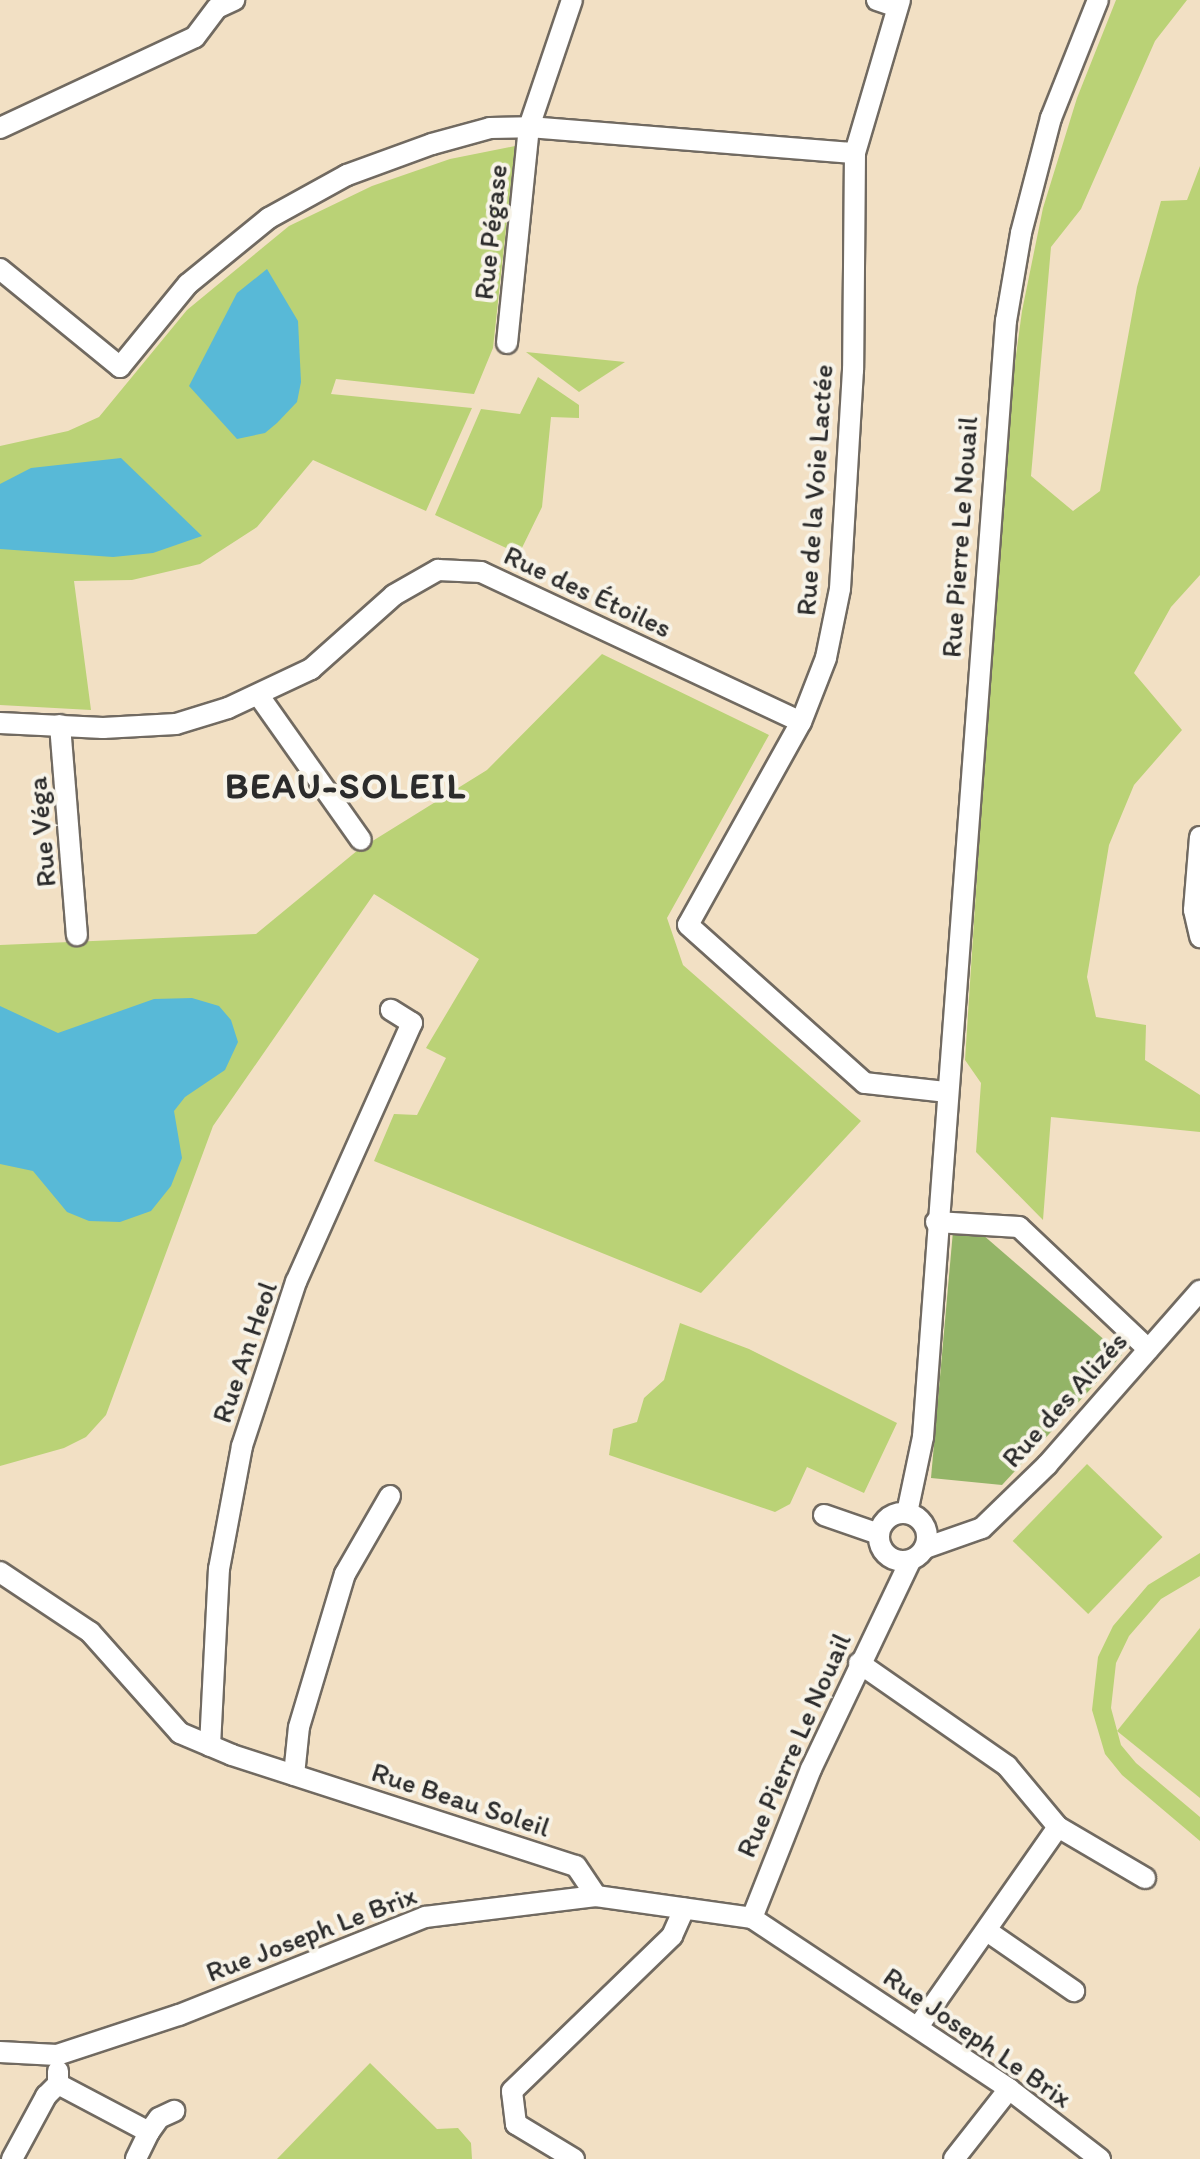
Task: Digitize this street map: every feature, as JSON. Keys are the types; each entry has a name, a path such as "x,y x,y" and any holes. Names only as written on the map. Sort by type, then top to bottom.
{"street":[{"path":"0,128 195,37 217,8 234,0"},
{"name":"Rue Pégase","path":"507,343 529,127 572,0"},
{"path":"877,0 899,4"},
{"name":"Rue Pierre Le Nouail","path":"936,1222 1006,321 1035,176 1075,53 1098,0"},
{"name":"Rue de la Voie Lactée","path":"899,4 855,153 853,370 840,589 826,658 801,722 688,925 865,1083 947,1092"},
{"path":"0,269 120,367 188,284 269,218 347,175 432,144 490,128 529,127 855,153"},
{"name":"Rue des Étoiles","path":"0,723 176,724 259,696 311,669 394,595 438,570 481,572 801,722"},
{"path":"259,696 361,840"},
{"name":"Rue Véga","path":"60,725 77,935"},
{"path":"1200,837 1196,842 1194,910 1200,937"},
{"name":"Rue An Heol","path":"210,1746 219,1569 242,1446 296,1282 412,1023 391,1010"},
{"path":"907,1513 923,1437 936,1222 1019,1227 1148,1349"},
{"name":"Rue des Alizés","path":"917,1554 982,1528 1047,1465 1200,1291"},
{"path":"294,1775 299,1727 345,1574 390,1496"},
{"path":"907,1513 925,1527 961,1534"},
{"path":"907,1513 886,1520 879,1534 887,1555 917,1554 925,1527"},
{"path":"824,1515 879,1534"},
{"name":"Rue Pierre Le Nouail","path":"752,1918 859,1663 890,1596 917,1554"},
{"name":"Rue Pierre Le Nouail","path":"887,1555 890,1596"},
{"name":"Rue Beau Soleil","path":"0,1572 90,1632 180,1733 294,1775 576,1866 596,1896"},
{"path":"859,1663 1007,1766 1058,1827 1145,1878"},
{"path":"918,2027 1058,1827"},
{"name":"Rue Joseph Le Brix","path":"0,2052 57,2055 179,2015 425,1917 596,1896 752,1918 1009,2089 1100,2159"},
{"path":"574,2159 516,2124 512,2091 672,1936 684,1909"},
{"path":"987,1931 1074,1991"},
{"path":"12,2159 46,2096 58,2084 57,2055"},
{"path":"58,2084 149,2132"},
{"path":"954,2159 1009,2089"},
{"path":"136,2159 149,2132 174,2111"}],"green space":[{"path":"1116,0 1187,0 1155,41 1081,209 1051,247 1031,476 1073,511 1100,491 1137,287 1161,201 1187,200 1200,166 1200,575 1171,607 1134,673 1182,730 1134,785 1109,845 1087,977 1096,1017 1146,1025 1145,1060 1200,1095 1200,1132 1051,1117 1043,1220 976,1152 981,1083 965,1060 1006,429 1022,311 1043,208 1077,98"},
{"path":"515,146 493,348 474,394 336,379 331,394 472,408 426,511 313,460 257,527 200,564 132,580 74,581 91,710 0,705 0,446 68,431 99,417 187,310 289,226 372,186 450,159"},
{"path":"526,352 625,362 579,392"},
{"path":"538,377 579,405 579,418 551,417 542,507 519,554 435,515 481,409 520,414"},
{"path":"602,654 769,735 667,918 683,965 861,1121 701,1293 374,1161 394,1114 417,1115 446,1058 426,1048 479,959 374,894 213,1126 106,1415 86,1437 64,1448 0,1466 0,945 256,934 358,850 487,770"},
{"path":"975,1228 1122,1355 1002,1485 931,1478 953,1231"},
{"path":"680,1323 749,1349 897,1423 864,1493 807,1467 790,1504 775,1512 609,1455 613,1429 637,1422 644,1398 664,1380"},
{"path":"1087,1464 1163,1537 1088,1614 1013,1541"},
{"path":"1200,1553 1200,1576 1161,1599 1129,1636 1116,1663 1111,1708 1121,1745 1136,1763 1200,1817 1200,1841 1122,1775 1105,1754 1092,1710 1098,1657 1113,1626 1148,1585"},
{"path":"1200,1628 1200,1798 1117,1731"},
{"path":"370,2063 437,2129 458,2128 471,2143 472,2159 277,2159"}],"water":[{"path":"267,269 298,321 301,382 297,402 277,423 265,433 237,439 189,386 237,293"},
{"path":"121,458 202,536 153,553 113,557 0,549 0,484 31,468"},
{"path":"192,998 219,1006 231,1020 238,1042 225,1070 185,1097 174,1111 182,1158 171,1186 151,1211 120,1222 89,1221 67,1212 33,1171 0,1164 0,1006 58,1033 154,999"}],"district":[{"name":"BEAU-SOLEIL","path":"346,786"}]}
